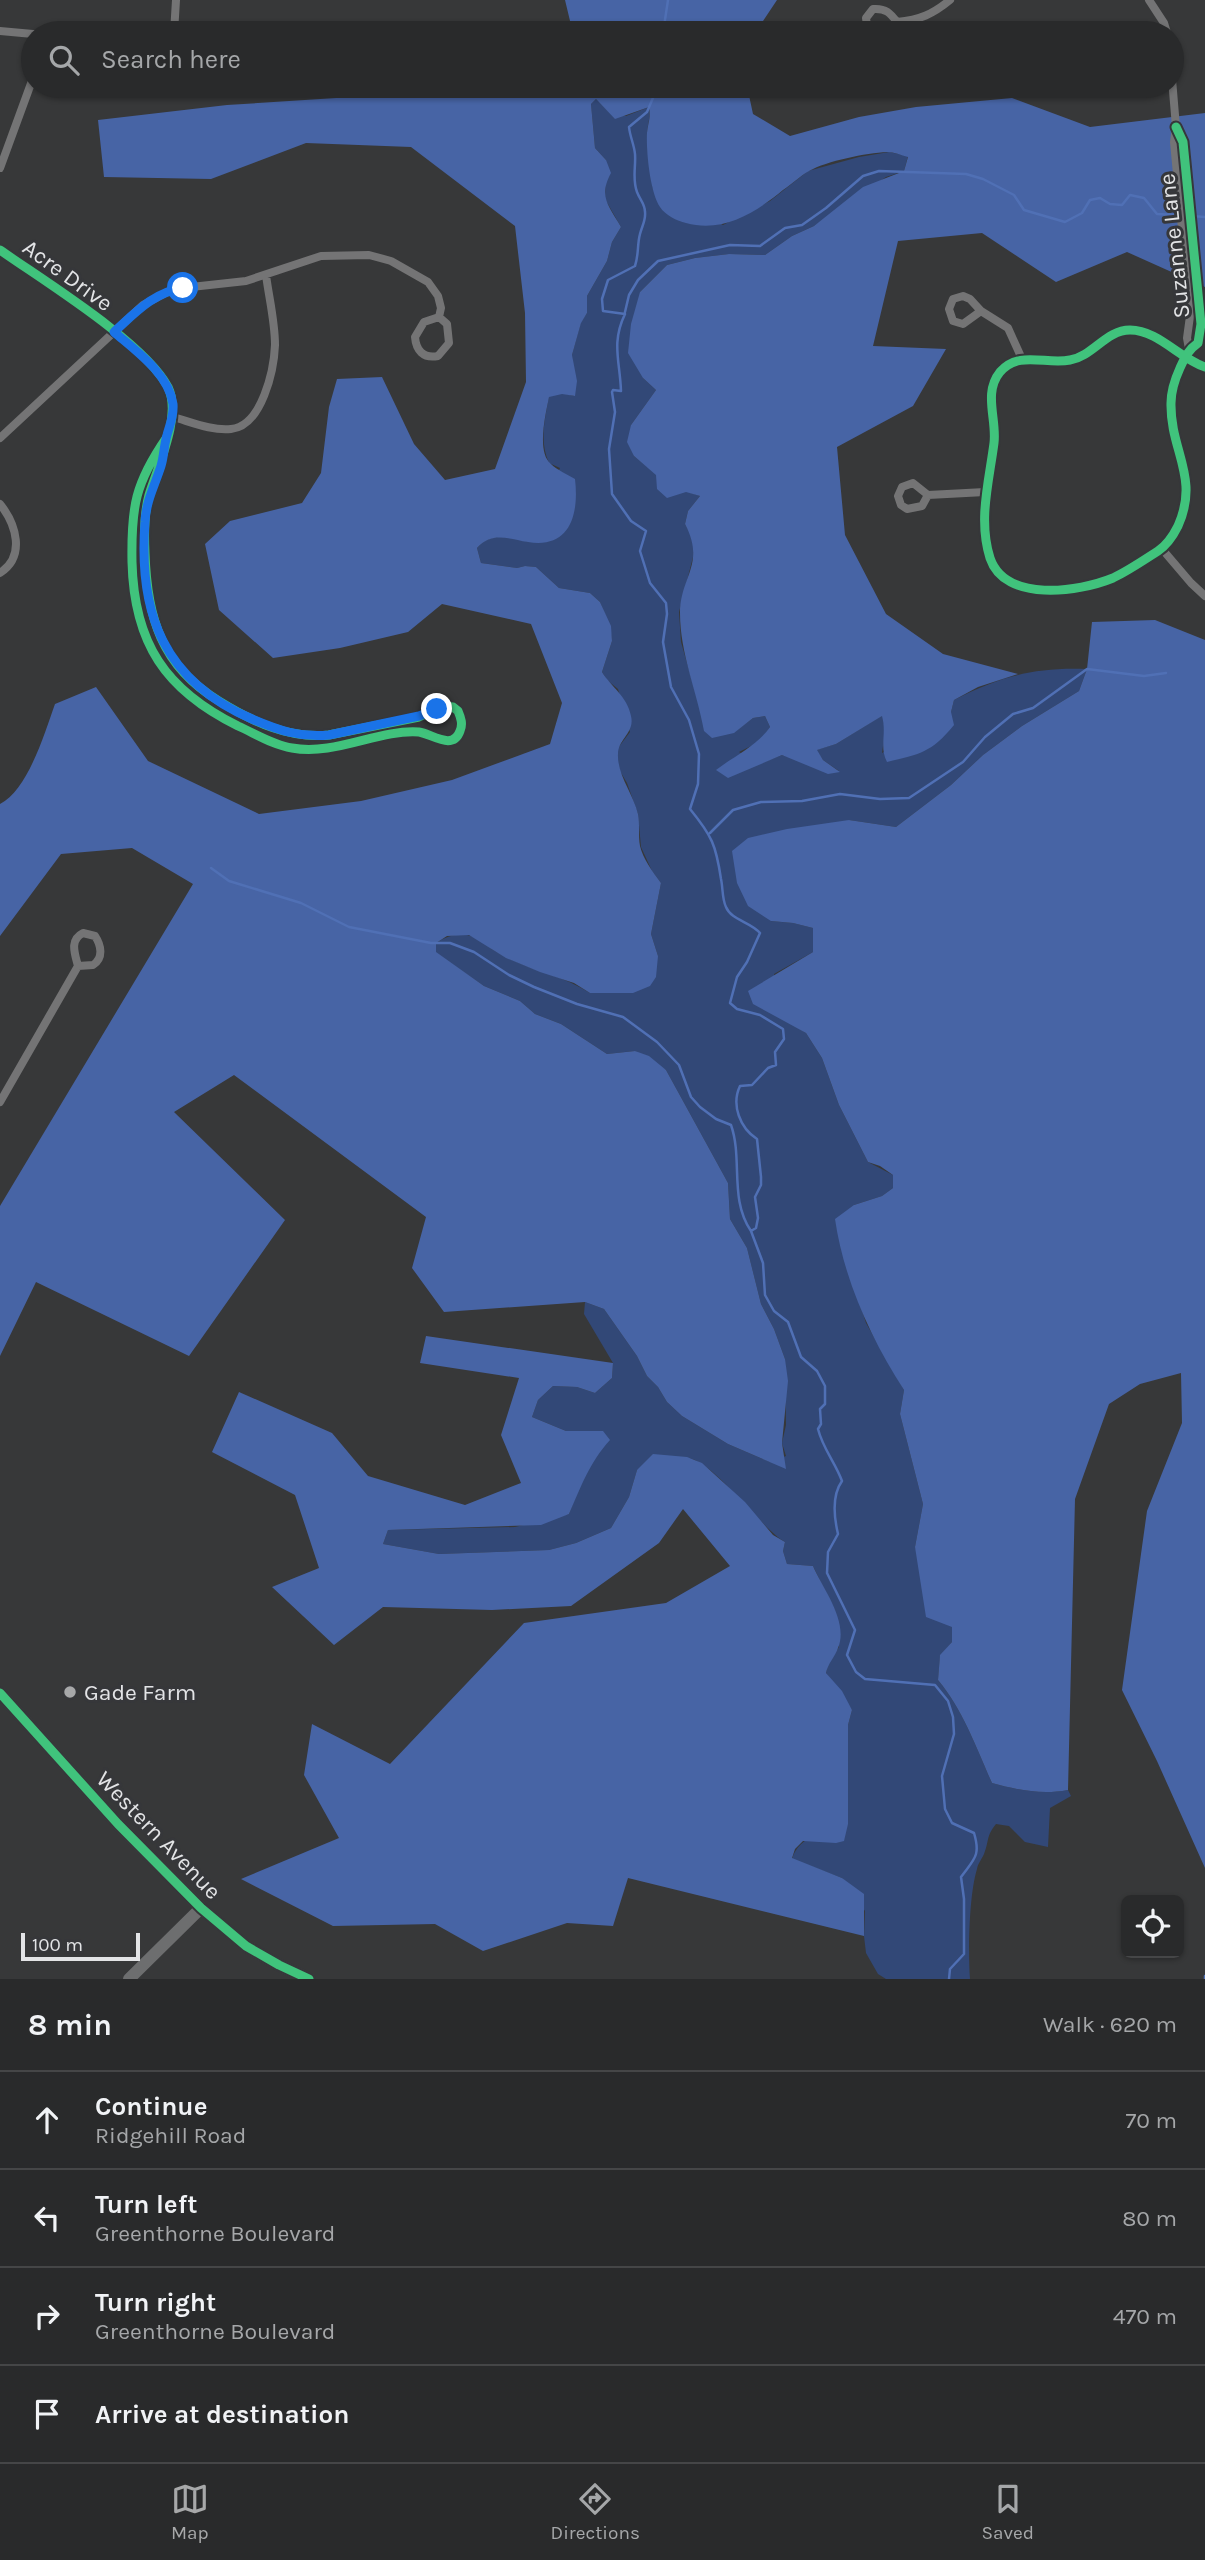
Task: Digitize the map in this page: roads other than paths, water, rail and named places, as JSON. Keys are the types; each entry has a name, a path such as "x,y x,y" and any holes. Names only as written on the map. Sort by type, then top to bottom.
{"main road":[{"name":"Western Avenue","path":"0,1693 118,1824 201,1908 246,1946 309,1979"},
{"path":"129,1979 201,1908"}],"street":[{"path":"174,21 176,0"},
{"path":"908,21 932,14 950,0"},
{"path":"1149,0 1163,21"},
{"path":"866,21 873,9 884,9 896,21"},
{"path":"0,31 21,33"},
{"path":"0,167 26,98"},
{"name":"Suzanne Lane","path":"1174,98 1176,127 1174,142 1190,316 1187,353 1172,390 1171,402 1172,422 1186,475 1185,508 1170,540 1161,549 1114,577 1092,585 1042,590 1016,586 997,572 991,561 985,527 985,492 995,435 993,385 1007,365 1022,359 1070,360 1089,353 1113,335 1132,330 1187,353"},
{"name":"Acre Drive","path":"0,250 139,353 162,378 171,396 173,417"},
{"path":"0,438 151,299 164,292 246,281 321,256 369,255 399,265 428,282 438,296 441,309 439,317"},
{"path":"167,437 151,460 137,489 132,521 135,601 139,620 151,648 184,692 205,708 273,743 294,749 341,746 416,732 450,741 458,736 462,723 458,710 443,706 419,716 337,733 314,736 290,734 245,716 195,685 162,644 147,592 145,522 149,494 162,465 173,417 213,428 232,429 243,426 252,418 266,390 274,358 274,330 267,275"},
{"path":"981,311 1008,328 1022,359"},
{"path":"439,317 447,324 449,343 438,356 426,356 419,350 415,337 424,322 439,317"},
{"path":"1187,353 1205,367"},
{"path":"928,495 985,492"},
{"path":"0,504 10,517 16,534 16,549 12,560 0,573"},
{"path":"132,521 145,522"},
{"path":"1161,549 1205,596"},
{"path":"151,648 162,644"},
{"path":"238,725 245,716"},
{"path":"337,733 341,746"},
{"path":"0,1102 78,966 73,948 76,936 88,933 95,936 100,947 100,957 96,963 78,966"}],"waterway":[{"path":"665,21 668,0"},
{"path":"653,98 647,112 629,127 635,154 634,178 645,212 635,266 608,280 602,299 603,311 625,314 617,343 621,391 612,392 615,412 609,449 612,494 631,521 646,531 640,551 650,583 666,603 663,642 671,687 689,720 699,754 698,784 690,809 715,849 726,907 732,915 760,933 737,977 730,1003 737,1009 760,1015 783,1029 784,1039 775,1052 776,1065 768,1068 752,1085 740,1086 736,1101 742,1122 757,1139 761,1185 755,1197 758,1218 756,1228 751,1231 763,1263 765,1295 774,1311 788,1322 801,1357 817,1371 825,1386 825,1404 820,1409 821,1424 818,1429 842,1481 835,1506 838,1534 828,1552 827,1573 855,1630 847,1655 856,1672 865,1679 935,1685 948,1701 953,1717 954,1734 942,1776 945,1809 952,1823 974,1833 977,1847 973,1861 961,1877 964,1899 964,1954 950,1969 949,1979"},
{"path":"625,312 629,295 638,280 658,261 730,245 760,246 785,228 802,225 863,176 879,171 966,174 983,179 1014,195 1024,210 1065,222 1082,213 1090,200 1100,198 1110,204 1122,205 1130,195 1144,198 1157,214 1177,215"},
{"path":"1191,216 1205,217"},
{"path":"710,833 733,810 761,802 802,801 840,794 880,799 909,798 963,762 985,737 1013,714 1033,708 1087,669 1144,676 1166,673"},
{"path":"211,868 229,881 301,903 349,927 431,943 450,943 474,952 509,975 534,987 577,1004 623,1017 657,1042 679,1065 691,1097 700,1107 716,1119 731,1125 740,1206 751,1231"}],"place":[{"name":"Gade Farm","path":"70,1692"}]}
